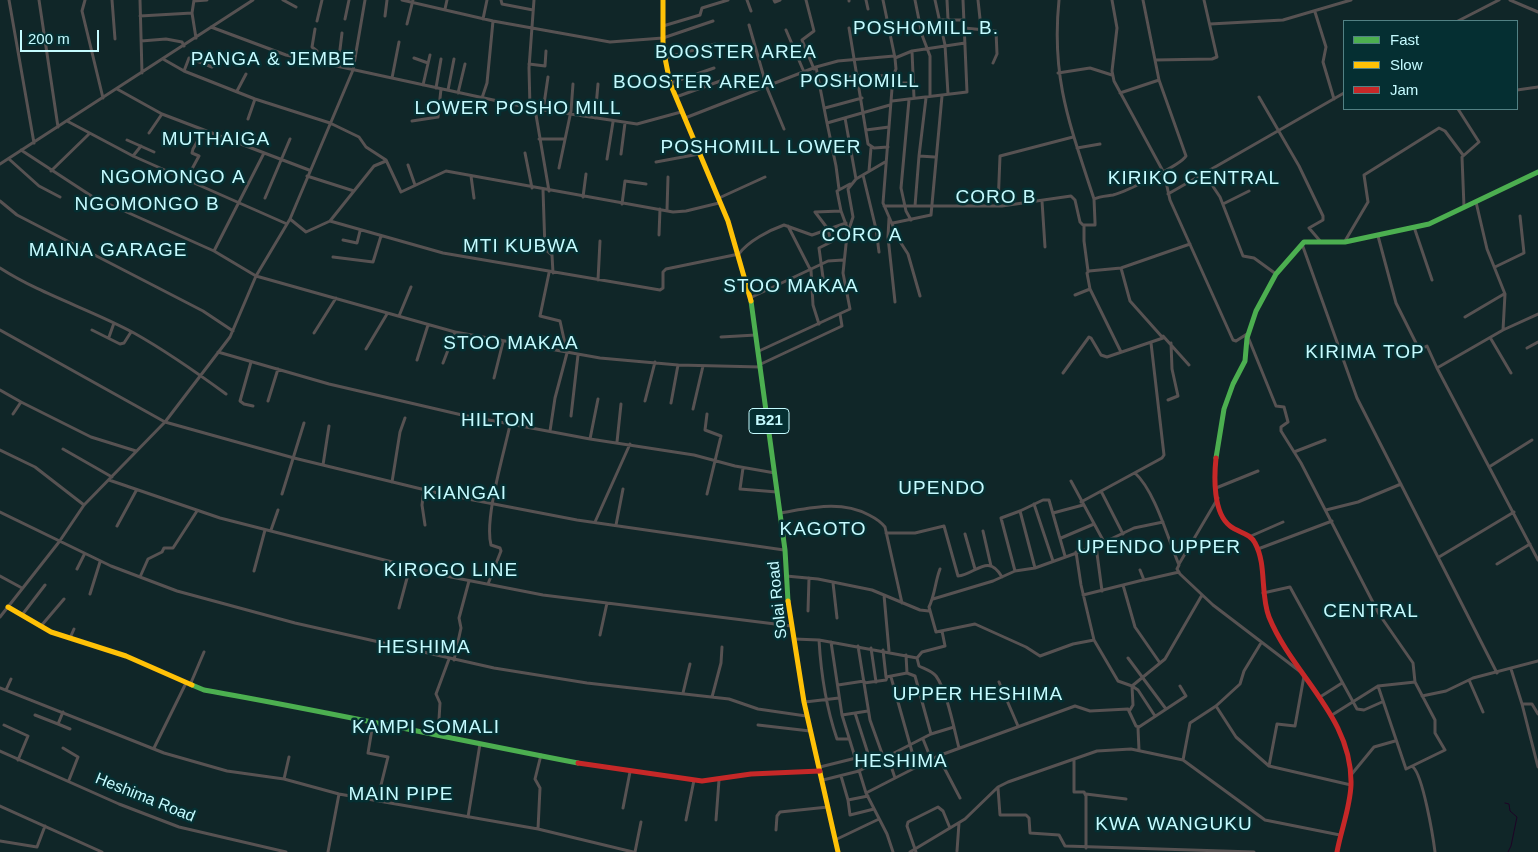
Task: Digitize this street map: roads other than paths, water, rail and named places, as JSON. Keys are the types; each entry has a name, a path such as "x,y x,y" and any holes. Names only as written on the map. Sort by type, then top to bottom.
{"main road":[{"name":"Solai Road","path":"663,0 664,58 670,83 720,200 739,254 751,298 779,513 786,550 786,576 794,639 804,702 838,852"},
{"path":"1337,852 1351,785 1348,755 1332,715 1304,675 1270,618 1263,593 1257,549 1250,536 1228,525 1218,498 1216,459 1222,424 1233,382 1245,360 1248,335 1264,293 1276,274 1302,243 1345,242 1437,221 1538,172"},
{"path":"8,608 41,627 126,656 204,690 323,711 438,736 630,772 694,780 720,780 752,774 820,769"}],"street":[{"path":"9,0 34,143"},
{"path":"39,0 58,127"},
{"path":"84,0 82,11 103,98"},
{"path":"112,0 115,39"},
{"path":"140,0 142,73"},
{"path":"196,38 192,13 194,0 207,0"},
{"path":"244,0 247,4"},
{"path":"0,164 253,0"},
{"path":"283,0 296,7"},
{"path":"317,21 322,0"},
{"path":"345,19 349,0"},
{"path":"0,617 59,542 84,505 165,422 233,331 256,276 290,219 309,170 353,70 366,0"},
{"path":"384,16 387,0"},
{"path":"402,0 532,29 610,42 663,38 713,21"},
{"path":"445,9 447,0"},
{"path":"483,19 487,0"},
{"path":"501,0 502,4 533,10"},
{"path":"534,0 529,64 533,109 549,191"},
{"path":"663,26 699,16 702,14 702,8 728,0"},
{"path":"747,0 751,11"},
{"path":"774,0 776,2 780,0"},
{"path":"806,0 814,31 802,40 815,68 821,87 836,166 841,211 848,232"},
{"path":"866,0 868,9"},
{"path":"883,0 896,69 893,76 884,206 899,240 908,254 920,296"},
{"path":"915,0 930,58 930,96"},
{"path":"935,0 945,45 948,94"},
{"path":"947,0 948,19"},
{"path":"827,123 891,103 914,98 967,92 963,0"},
{"path":"978,0 981,28"},
{"path":"884,206 998,206 1073,197 1080,222 1084,225 1095,225 1094,199 1065,112 1058,73 1056,22 1059,0"},
{"path":"1112,0 1117,28 1112,75 1164,173 1168,194 1233,340 1236,341 1248,335 1276,406 1284,407 1286,410 1288,422 1280,428 1332,521 1379,614 1413,663 1416,682 1435,720 1435,733 1445,750 1407,770 1378,686"},
{"path":"1094,199 1114,195 1164,173 1186,156 1160,80 1143,0"},
{"path":"1155,60 1215,59 1217,52 1204,0"},
{"path":"1210,24 1277,20 1315,12 1352,0"},
{"path":"1460,20 1499,0"},
{"path":"1510,0 1538,12"},
{"path":"407,24 413,1"},
{"path":"1315,12 1326,47 1323,62 1334,99"},
{"path":"140,16 192,13"},
{"path":"940,20 964,20"},
{"path":"482,98 487,83 493,21"},
{"path":"749,25 767,88 784,129"},
{"path":"211,27 278,52 533,109 625,123 644,123 682,112"},
{"path":"849,28 856,76 862,98 868,144 871,148 869,172"},
{"path":"964,28 981,28 996,31 997,54 993,63"},
{"path":"315,29 312,47 317,52 315,61"},
{"path":"786,30 804,72"},
{"path":"338,66 342,33"},
{"path":"141,41 166,39 182,42 184,46"},
{"path":"392,78 399,42"},
{"path":"684,118 767,88 815,68 855,59 895,57 912,51 965,43"},
{"path":"664,58 715,44"},
{"path":"529,64 545,66 546,51"},
{"path":"912,51 914,98"},
{"path":"423,85 430,55"},
{"path":"184,71 190,58 212,67"},
{"path":"414,58 428,63"},
{"path":"163,59 184,71 255,99 330,123 361,139 366,147 386,160 399,191 441,172 622,204 686,211 720,200 764,177"},
{"path":"436,88 441,59"},
{"path":"448,90 454,59"},
{"path":"458,92 464,64"},
{"path":"670,83 714,68"},
{"path":"1058,73 1090,68 1112,75"},
{"path":"237,91 246,74"},
{"path":"821,87 856,76 893,76"},
{"path":"543,110 548,77"},
{"path":"676,97 723,80"},
{"path":"1120,93 1160,80"},
{"path":"894,83 913,83"},
{"path":"559,168 570,115 573,84"},
{"path":"595,118 598,84"},
{"path":"1518,90 1538,87"},
{"path":"117,89 162,114 309,170"},
{"path":"412,121 438,117 441,89"},
{"path":"1168,194 1343,94"},
{"path":"893,223 930,216 942,96"},
{"path":"1259,97 1279,130 1324,218 1310,228 1321,242"},
{"path":"824,108 862,98"},
{"path":"915,206 926,98"},
{"path":"248,119 255,99"},
{"path":"909,100 901,188 911,220"},
{"path":"1459,110 1479,142 1463,155"},
{"path":"149,133 162,114"},
{"path":"845,118 856,179"},
{"path":"68,121 133,156 287,224"},
{"path":"607,159 613,122"},
{"path":"621,154 625,123"},
{"path":"866,130 889,127"},
{"path":"1345,242 1368,202 1364,175 1439,128 1445,131 1463,155 1464,208"},
{"path":"186,180 199,156 192,151 204,130"},
{"path":"51,171 89,134"},
{"path":"998,206 1000,156 1073,137"},
{"path":"265,198 290,139"},
{"path":"539,139 564,139"},
{"path":"127,140 154,152"},
{"path":"1077,148 1100,144"},
{"path":"133,156 141,146"},
{"path":"871,148 888,147"},
{"path":"21,150 93,198 214,251 256,276 428,325 503,342 578,355 678,365 761,366 842,326 840,314"},
{"path":"214,251 264,153"},
{"path":"525,153 532,188"},
{"path":"656,162 700,154"},
{"path":"919,156 935,157"},
{"path":"9,159 39,186 60,197"},
{"path":"290,219 306,232 330,221 374,166 386,160"},
{"path":"759,351 850,308 845,291 843,260 853,217 848,189 863,174 886,162"},
{"path":"408,164 415,185"},
{"path":"1204,173 1216,189 1243,256 1254,258 1276,274"},
{"path":"583,197 586,174"},
{"path":"863,174 876,229 879,252"},
{"path":"307,176 354,192"},
{"path":"471,176 474,198"},
{"path":"667,210 668,177"},
{"path":"622,204 625,181 646,184"},
{"path":"839,189 851,184"},
{"path":"543,190 545,249 552,255 551,273 540,316 560,321 567,353 555,398 550,431"},
{"path":"1223,204 1249,191"},
{"path":"0,201 17,214 203,311 233,331"},
{"path":"1042,201 1045,247"},
{"path":"1476,202 1487,249 1505,294 1506,305 1503,330"},
{"path":"659,235 660,209"},
{"path":"824,284 819,248 831,242 828,229 815,212 841,211"},
{"path":"1494,267 1524,253 1520,216"},
{"path":"889,217 888,237 895,302"},
{"path":"330,221 443,253 551,273 660,290 663,288 663,272 666,269 739,254 743,249 773,229 787,226 812,235 846,223"},
{"path":"1084,225 1090,289 1121,352"},
{"path":"787,226 810,269 813,305 819,324"},
{"path":"1414,227 1432,280"},
{"path":"342,240 357,242 360,231"},
{"path":"333,257 373,262 381,236"},
{"path":"1378,236 1396,303 1418,347 1420,349 1427,346 1538,560"},
{"path":"598,280 600,241"},
{"path":"1302,243 1357,398 1400,484 1440,557 1497,673"},
{"path":"1088,272 1121,268 1190,244"},
{"path":"751,298 810,269 834,260 843,260"},
{"path":"0,268 45,292 132,332 200,375 226,394"},
{"path":"1121,268 1130,301 1137,312 1171,343 1189,365"},
{"path":"399,316 410,287"},
{"path":"1075,294 1090,289"},
{"path":"1465,317 1505,294"},
{"path":"314,333 336,298"},
{"path":"366,349 387,314"},
{"path":"1438,368 1491,339 1503,330 1538,314"},
{"path":"109,337 114,323"},
{"path":"417,360 428,325"},
{"path":"0,330 165,422 294,458 492,504 595,522 786,550"},
{"path":"92,330 122,344 132,332"},
{"path":"443,364 455,332"},
{"path":"721,337 757,335"},
{"path":"1063,373 1089,337 1104,357 1161,340 1163,336"},
{"path":"1491,339 1511,373"},
{"path":"494,378 503,342"},
{"path":"1527,348 1538,342"},
{"path":"1053,514 1082,504 1101,491 1162,458 1164,454 1151,343"},
{"path":"1168,400 1178,396 1172,370 1171,343"},
{"path":"218,352 329,384 510,425 630,444 775,473"},
{"path":"571,416 578,355"},
{"path":"251,362 240,400 244,404 253,406"},
{"path":"645,401 655,362"},
{"path":"671,403 678,365"},
{"path":"694,409 703,366"},
{"path":"268,401 278,369"},
{"path":"0,390 91,437 136,451"},
{"path":"590,439 598,399"},
{"path":"13,414 21,402"},
{"path":"617,442 621,404"},
{"path":"706,414 705,430 721,436 707,494"},
{"path":"392,482 399,436 405,418"},
{"path":"282,494 304,423"},
{"path":"488,584 502,551 490,543 492,504 510,425"},
{"path":"323,465 329,426"},
{"path":"1294,452 1325,440"},
{"path":"1489,467 1532,440"},
{"path":"595,522 630,444"},
{"path":"63,449 111,479 136,490 197,511 410,567 543,595 792,626"},
{"path":"0,450 35,467 84,505"},
{"path":"743,468 740,489 777,492"},
{"path":"1216,488 1258,471"},
{"path":"1134,474 1140,478 1163,522 1179,565"},
{"path":"1071,481 1104,542"},
{"path":"1326,510 1358,502 1400,484"},
{"path":"424,489 422,505 425,525"},
{"path":"616,525 623,489"},
{"path":"117,526 136,490"},
{"path":"1101,491 1123,534"},
{"path":"1218,498 1177,568 1202,595 1304,675 1295,726 1276,724 1269,766"},
{"path":"1015,571 1000,520 1007,514 1020,511 1042,500 1049,500 1065,556"},
{"path":"1034,504 1052,560"},
{"path":"779,513 837,505 855,508 883,524 902,603"},
{"path":"270,530 278,510"},
{"path":"140,577 148,559 162,552 164,548 173,548 197,511"},
{"path":"1020,511 1036,568"},
{"path":"0,512 100,562 177,590 295,623 454,660 552,678 729,699 758,709 807,716"},
{"path":"1440,557 1514,512"},
{"path":"1257,549 1332,521"},
{"path":"933,599 1002,578 1015,571 1036,568 1052,560 1096,546 1134,528 1163,522"},
{"path":"1250,536 1283,522"},
{"path":"1061,538 1094,524"},
{"path":"886,533 915,532 944,526 958,576 975,569 991,566 996,568 1002,578"},
{"path":"254,571 265,530"},
{"path":"983,531 991,566"},
{"path":"965,534 975,569"},
{"path":"1497,564 1530,544"},
{"path":"1096,546 1102,591"},
{"path":"1076,552 1083,595 1094,640 1118,681 1138,690 1155,716"},
{"path":"77,569 84,555"},
{"path":"90,594 100,562"},
{"path":"399,608 410,567"},
{"path":"940,570 935,581 933,599 929,611 936,632 975,624 1026,647 1040,656 1073,644 1094,640"},
{"path":"1140,570 1143,580"},
{"path":"1083,595 1179,572"},
{"path":"0,576 22,588"},
{"path":"786,576 809,578 884,594 920,610 929,611"},
{"path":"808,611 809,578"},
{"path":"454,660 461,628 458,620 469,580"},
{"path":"832,583 837,618"},
{"path":"21,615 44,585"},
{"path":"1124,585 1135,627 1160,663"},
{"path":"1263,593 1286,587 1293,590 1352,701 1360,711 1382,702"},
{"path":"884,594 888,651"},
{"path":"1132,686 1169,653 1202,595"},
{"path":"41,627 64,599"},
{"path":"600,635 607,603"},
{"path":"69,638 74,628"},
{"path":"917,658 922,652 945,646 942,631"},
{"path":"794,639 819,640 871,648 917,658"},
{"path":"819,640 826,699 837,739 849,738"},
{"path":"832,642 842,715 867,794 892,852"},
{"path":"1183,760 1190,723 1216,706 1240,684 1244,670 1261,643"},
{"path":"858,646 868,711 884,759"},
{"path":"712,697 721,663 722,647"},
{"path":"871,648 876,682"},
{"path":"883,650 889,677 916,766"},
{"path":"154,748 204,652"},
{"path":"906,655 906,673"},
{"path":"438,736 440,703 436,694 450,658"},
{"path":"917,658 919,666 933,673 938,679 959,748"},
{"path":"1128,658 1166,709"},
{"path":"1422,696 1538,661"},
{"path":"683,693 690,664"},
{"path":"1511,669 1538,767"},
{"path":"838,685 876,682 906,673 915,676 931,734"},
{"path":"6,690 11,679"},
{"path":"1470,680 1483,712"},
{"path":"999,682 1018,726"},
{"path":"1332,715 1378,686 1416,682"},
{"path":"1320,697 1342,683"},
{"path":"1130,710 1133,705 1132,686"},
{"path":"1138,728 1186,696 1180,686"},
{"path":"0,688 154,748 227,771 284,779 339,794 538,829 634,852 641,822"},
{"path":"804,702 839,698"},
{"path":"1522,704 1532,704 1538,714"},
{"path":"848,800 867,794 916,766 938,756 1075,706 1090,711 1130,710"},
{"path":"1216,706 1236,737 1269,766 1351,785"},
{"path":"1130,710 1138,728 1139,750"},
{"path":"842,715 868,711"},
{"path":"58,724 63,712"},
{"path":"855,712 872,766"},
{"path":"35,715 70,729"},
{"path":"373,723 368,753 386,756 388,759 377,801"},
{"path":"4,724 28,736 18,760"},
{"path":"758,726 811,731"},
{"path":"822,780 872,766 931,734 954,727"},
{"path":"924,739 931,759"},
{"path":"1351,775 1374,747 1396,740"},
{"path":"468,817 480,744"},
{"path":"63,748 78,757 69,780"},
{"path":"910,852 959,823 975,811 998,787 1036,771 1097,751 1119,749 1139,750 1183,760 1265,820 1340,835"},
{"name":"Heshima Road","path":"0,751 69,780 119,804 179,827 286,852"},
{"path":"538,829 540,788 535,779 541,755"},
{"path":"938,756 960,798"},
{"path":"284,779 289,757"},
{"path":"820,769 856,758"},
{"path":"888,758 895,778"},
{"path":"1074,760 1074,792 1126,799"},
{"path":"1413,767 1416,770 1424,797 1435,852"},
{"path":"623,808 630,772"},
{"path":"841,776 850,815 874,809"},
{"path":"686,820 694,780"},
{"path":"716,820 720,780"},
{"path":"998,787 1000,815 1026,815 1029,818 1030,833 1059,835 1065,846 1128,851 1254,852"},
{"path":"328,852 339,794"},
{"path":"1085,849 1086,794"},
{"path":"0,806 102,852"},
{"path":"776,830 777,816 780,812 828,807"},
{"path":"916,850 907,826 908,822 938,807 943,811 950,828"},
{"path":"835,840 879,819"},
{"path":"957,851 959,823"},
{"path":"36,852 45,826"},
{"path":"0,841 37,847"}],"waterway":[{"path":"1505,803 1509,804 1510,811 1517,817 1508,852"}],"district":[{"name":"POSHOMILL B.","path":"926,29"},
{"name":"BOOSTER AREA","path":"736,53"},
{"name":"PANGA & JEMBE","path":"273,60"},
{"name":"POSHOMILL","path":"860,82"},
{"name":"BOOSTER AREA","path":"694,83"},
{"name":"LOWER POSHO MILL","path":"518,109"},
{"name":"MUTHAIGA","path":"216,140"},
{"name":"POSHOMILL LOWER","path":"761,148"},
{"name":"NGOMONGO A","path":"173,178"},
{"name":"KIRIKO CENTRAL","path":"1194,179"},
{"name":"CORO B","path":"996,198"},
{"name":"NGOMONGO B","path":"147,205"},
{"name":"CORO A","path":"862,236"},
{"name":"MTI KUBWA","path":"521,247"},
{"name":"MAINA GARAGE","path":"108,251"},
{"name":"STOO MAKAA","path":"791,287"},
{"name":"STOO MAKAA","path":"511,344"},
{"name":"KIRIMA TOP","path":"1365,353"},
{"name":"HILTON","path":"498,421"},
{"name":"UPENDO","path":"942,489"},
{"name":"KIANGAI","path":"465,494"},
{"name":"KAGOTO","path":"823,530"},
{"name":"UPENDO UPPER","path":"1159,548"},
{"name":"KIROGO LINE","path":"451,571"},
{"name":"CENTRAL","path":"1371,612"},
{"name":"HESHIMA","path":"424,648"},
{"name":"UPPER HESHIMA","path":"978,695"},
{"name":"KAMPI SOMALI","path":"426,728"},
{"name":"HESHIMA","path":"901,762"},
{"name":"MAIN PIPE","path":"401,795"},
{"name":"KWA WANGUKU","path":"1174,825"}]}
